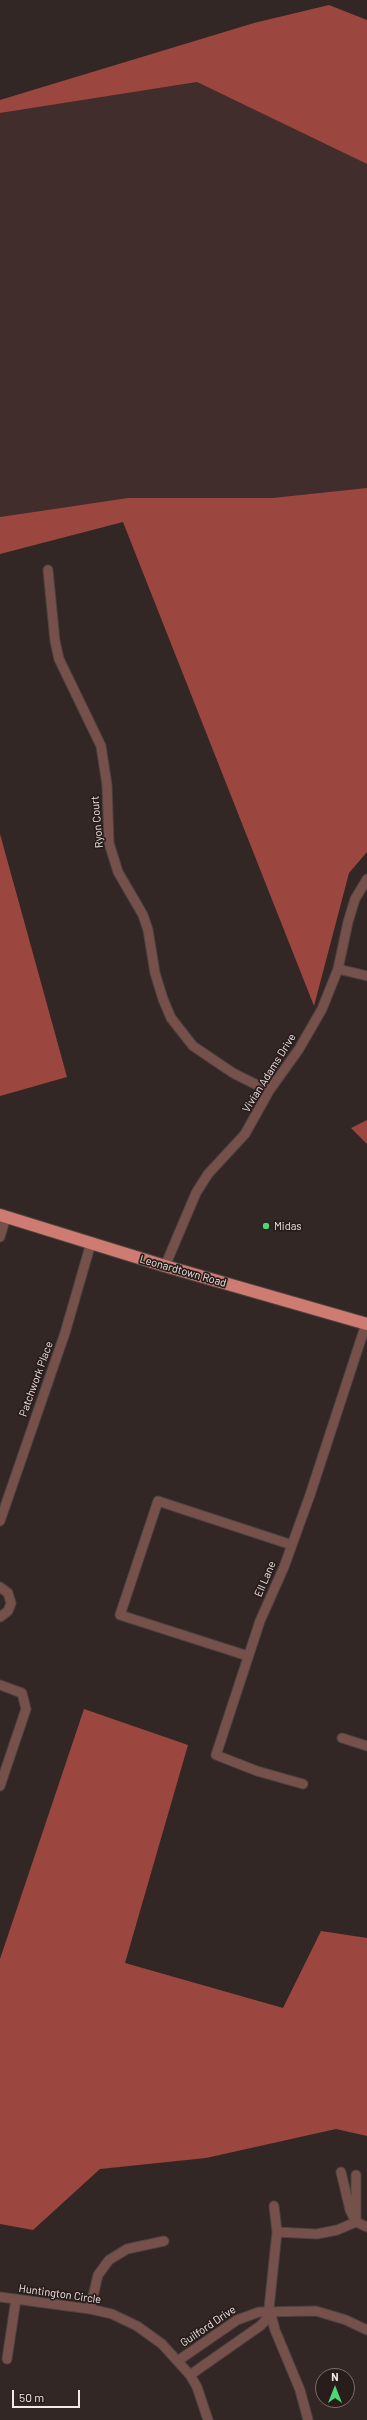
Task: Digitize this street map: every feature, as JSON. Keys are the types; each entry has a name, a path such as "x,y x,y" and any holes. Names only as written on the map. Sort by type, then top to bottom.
{"highway":[{"name":"Leonardtown Road","path":"3,1216 165,1266 367,1324"}],"street":[{"name":"Ryon Court","path":"48,570 55,641 60,659 101,746 107,785 109,843 118,872 143,915 163,999 171,1018 192,1046 233,1073 270,1091"},
{"name":"Vivian Adams Drive","path":"165,1266 196,1193 208,1174 245,1134 270,1091 299,1049 322,1010 338,969 348,922 355,899 367,880"},
{"path":"338,969 367,976"},
{"path":"0,1237 3,1216"},
{"name":"Patchwork Place","path":"0,1521 65,1333 91,1243"},
{"name":"Ell Lane","path":"303,1784 257,1772 216,1755 248,1656 292,1545 367,1324"},
{"path":"248,1656 120,1615 158,1502 292,1545"},
{"path":"0,1587 8,1593 11,1603 8,1611 0,1616"},
{"path":"0,1685 22,1694 26,1709 0,1786"},
{"path":"342,1738 367,1746"},
{"path":"341,2172 350,2210 356,2222 367,2227"},
{"path":"356,2175 356,2222"},
{"path":"274,2206 277,2232 272,2270 270,2311 275,2330 300,2390 308,2420"},
{"path":"277,2232 317,2234 337,2230 356,2222"},
{"path":"90,2309 98,2275 102,2265 127,2249 164,2241"},
{"name":"Huntington Circle","path":"0,2297 90,2309 112,2314 137,2326 162,2344 190,2375 199,2392 208,2420"},
{"path":"7,2359 16,2299"},
{"name":"Guilford Drive","path":"178,2360 242,2317 253,2313 307,2310 324,2313 353,2322 367,2330"},
{"path":"190,2375 264,2323 270,2311"}],"shaded area":[{"path":"329,5 367,20 367,164 197,82 0,113 0,100 254,23"},
{"path":"197,82 367,164 367,488 272,498 128,498 0,517 0,113"},
{"path":"367,488 367,852 349,873 314,1006 123,522 0,554 0,517 128,498 272,498"},
{"path":"0,834 67,1077 0,1096"},
{"path":"367,1120 367,1144 351,1128"},
{"path":"84,1709 188,1745 125,1963 283,2008 321,1931 367,1938 367,2136 336,2129 206,2158 100,2169 33,2230 0,2224 0,1959"}],"place":[{"name":"Midas","path":"266,1226"}]}
